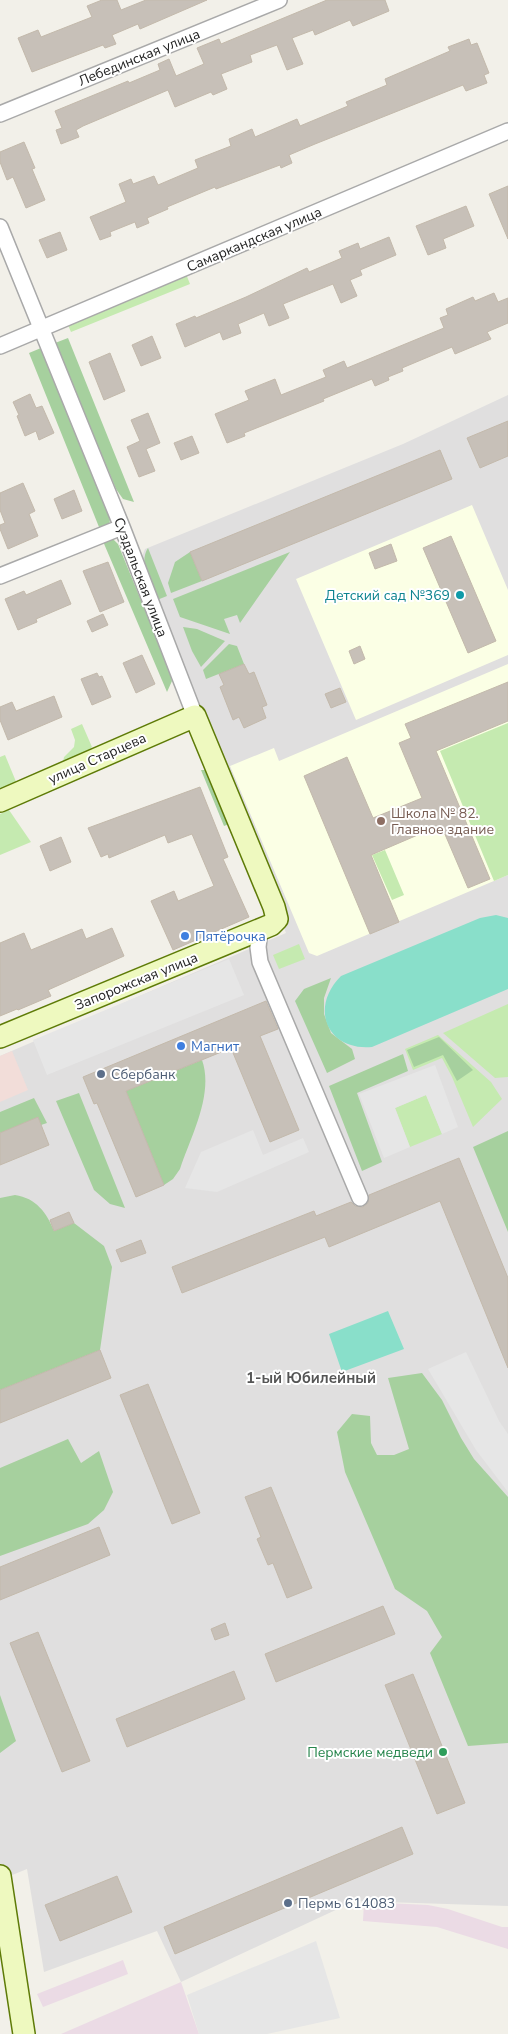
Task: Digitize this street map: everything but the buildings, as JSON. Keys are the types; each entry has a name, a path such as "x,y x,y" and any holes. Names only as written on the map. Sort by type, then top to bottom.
{"street":[{"name":"Лебединская улица","path":"0,114 279,0"},
{"name":"Самаркандская улица","path":"0,346 508,131"},
{"name":"Суздальская улица","path":"0,227 122,527 195,716 274,907 277,919 266,927"},
{"path":"0,576 122,527"},
{"name":"улица Старцева","path":"0,801 195,716"},
{"path":"266,927 258,947 260,962 286,1028 360,1198"},
{"name":"Запорожская улица","path":"0,1037 266,927"},
{"path":"1,1887 24,2034"}],"shaded area":[{"path":"508,395 508,1906 355,1901 181,1982 157,1931 44,1972 27,1869 0,1880 0,1056 286,933 142,559 143,554 145,549 403,444"},
{"path":"472,505 508,590 508,655 356,720 296,579"},
{"name":"Школа № 82. Главное здание","path":"508,664 508,875 317,956 309,953 230,766 274,748 279,761"},
{"path":"229,959 244,995 47,1075 33,1040"},
{"path":"12,1051 28,1090 0,1102 0,1056"},
{"path":"435,1065 458,1127 442,1134 426,1095 395,1108 410,1147 384,1158 359,1094"},
{"path":"253,1130 263,1155 303,1138 309,1152 217,1192 185,1188 201,1152"},
{"path":"466,1352 499,1421 508,1434 508,1492 476,1450 428,1369"},
{"path":"364,1902 428,1905 448,1909 502,1927 508,1927 508,1949 437,1927 363,1921"},
{"path":"316,1941 340,2018 267,2034 199,2034 187,1995"},
{"path":"123,1960 128,1974 43,2007 37,1994"},
{"path":"181,1982 199,2034 61,2034"}],"green space":[{"path":"186,274 190,284 71,332 68,325"},
{"path":"68,338 134,502 123,499 116,489 55,343"},
{"path":"41,348 110,518 108,526 101,532 29,353"},
{"path":"102,539 113,539 118,544 170,671 172,681 167,692"},
{"path":"148,548 167,596 157,600 145,567 144,560"},
{"path":"190,552 202,581 171,593 168,583 175,562"},
{"path":"290,552 240,623 237,615 224,619 230,634 180,617 173,599"},
{"path":"183,627 197,629 225,641 201,667 192,651"},
{"path":"229,644 237,646 244,664 206,679 203,670"},
{"path":"508,723 508,875 494,881 440,751"},
{"path":"82,724 92,747 86,753 63,762 64,757 74,747 75,740 71,729"},
{"path":"5,755 17,784 0,791 0,757"},
{"path":"201,770 207,770 232,823 224,826"},
{"path":"9,810 31,842 0,855 0,814"},
{"path":"385,850 404,895 392,900 372,855"},
{"path":"496,915 508,918 508,989 372,1047 356,1046 344,1042 334,1035 328,1025 325,1014 326,1001 331,988 341,976 480,918"},
{"path":"299,944 305,959 279,969 273,955"},
{"path":"331,978 324,998 324,1014 331,1033 352,1049 355,1059 327,1073 295,1001 304,989"},
{"path":"508,1004 508,1077 495,1078 443,1033"},
{"path":"438,1035 491,1082 502,1099 473,1127 442,1058 413,1070 405,1049"},
{"path":"439,1037 473,1070 457,1081 443,1055 414,1067 407,1050"},
{"path":"403,1054 408,1071 357,1093 382,1162 362,1171 329,1086"},
{"path":"202,1060 205,1073 205,1087 200,1115 180,1169 173,1179 164,1185 126,1091"},
{"path":"79,1093 125,1208 110,1204 94,1190 56,1101"},
{"path":"426,1095 442,1134 410,1147 395,1108"},
{"path":"34,1098 47,1123 41,1125 38,1118 0,1133 0,1112"},
{"path":"508,1131 508,1232 473,1147"},
{"path":"15,1195 29,1199 40,1207 54,1231 74,1223 104,1246 112,1267 100,1350 0,1390 0,1198"},
{"path":"388,1311 404,1349 342,1372 329,1334"},
{"path":"422,1373 442,1400 474,1459 508,1497 508,1743 468,1746 430,1653 442,1637 427,1611 395,1589 345,1472 337,1432 352,1414 370,1416 371,1443 377,1455 394,1455 409,1449 388,1378"},
{"path":"68,1439 81,1463 99,1451 113,1492 104,1510 88,1524 0,1556 0,1468"},
{"path":"0,1695 16,1741 0,1753"}],"place":[{"name":"Детский сад №369","path":"460,595"},
{"name":"Школа № 82. Главное здание","path":"381,821"},
{"name":"Пятёрочка","path":"185,936"},
{"name":"Магнит","path":"181,1046"},
{"name":"Сбербанк","path":"101,1074"},
{"name":"Пермские медведи","path":"443,1752"},
{"name":"Пермь 614083","path":"288,1903"}],"district":[{"name":"1-ый Юбилейный","path":"311,1378"}]}
